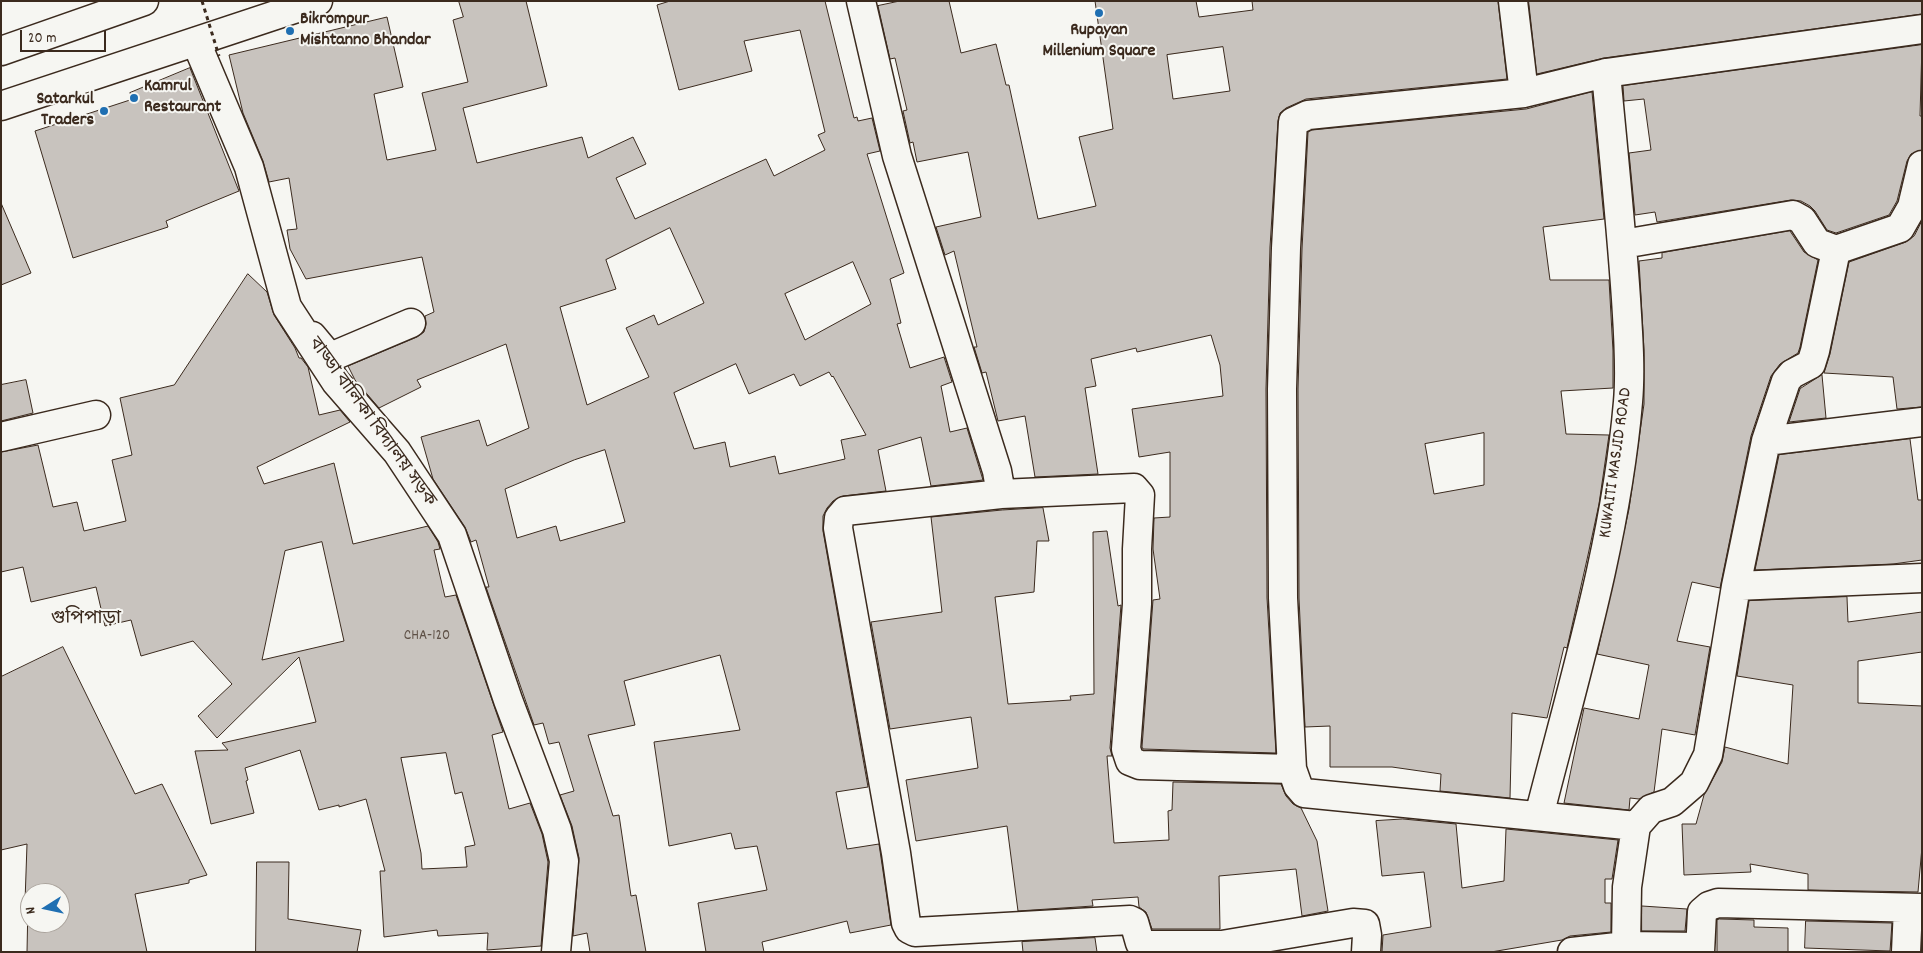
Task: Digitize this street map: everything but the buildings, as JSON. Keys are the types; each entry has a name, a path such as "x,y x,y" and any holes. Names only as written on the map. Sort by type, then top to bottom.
{"street":[{"path":"1,51 144,1"},
{"path":"1,106 207,49 318,1"},
{"path":"860,1 897,156 997,471 1001,494"},
{"path":"1513,1 1524,92"},
{"path":"1636,826 1304,793 1298,786 1292,769 1283,598 1282,389 1286,248 1294,122 1308,115 1524,92 1606,73 1922,29"},
{"name":"বাড্ডা বালিকা বিদ্যালয় সড়ক","path":"207,49 249,167 287,307 336,382 397,452 452,536 508,700 557,830 564,861 556,952"},
{"name":"KUWAITI MASJID ROAD","path":"1539,816 1614,516 1629,400 1628,330 1622,244 1606,73"},
{"path":"1622,244 1794,216 1802,220 1817,243 1836,250 1900,228 1912,207 1922,164"},
{"path":"1626,946 1627,886 1636,826 1651,809 1672,802 1694,783 1708,755 1736,586 1766,442 1786,381 1792,374 1811,364 1836,250"},
{"path":"287,307 327,354 332,356 411,323"},
{"path":"1,436 96,415"},
{"path":"1766,442 1922,422"},
{"path":"1292,769 1140,765 1130,761 1126,749 1137,604 1137,549 1140,495 1134,488 1001,494 845,511 839,518 838,528 896,853 906,923 909,929 915,932 1130,920 1134,922 1138,939 1143,945 1222,945 1353,923 1365,924 1367,935 1366,952"},
{"path":"1736,586 1922,578"},
{"path":"1572,952 1626,946 1700,949 1702,912 1718,903 1915,908 1906,952"}],"path":[{"path":"202,1 207,49"}],"place":[{"name":"Rupayan Millenium Square","path":"1099,13"},
{"name":"Bikrompur Mishtanno Bhandar","path":"290,31"},
{"name":"Kamrul Restaurant","path":"134,98"},
{"name":"Satarkul Traders","path":"104,111"}],"district":[{"name":"গুপিপাড়া","path":"86,620"}]}
